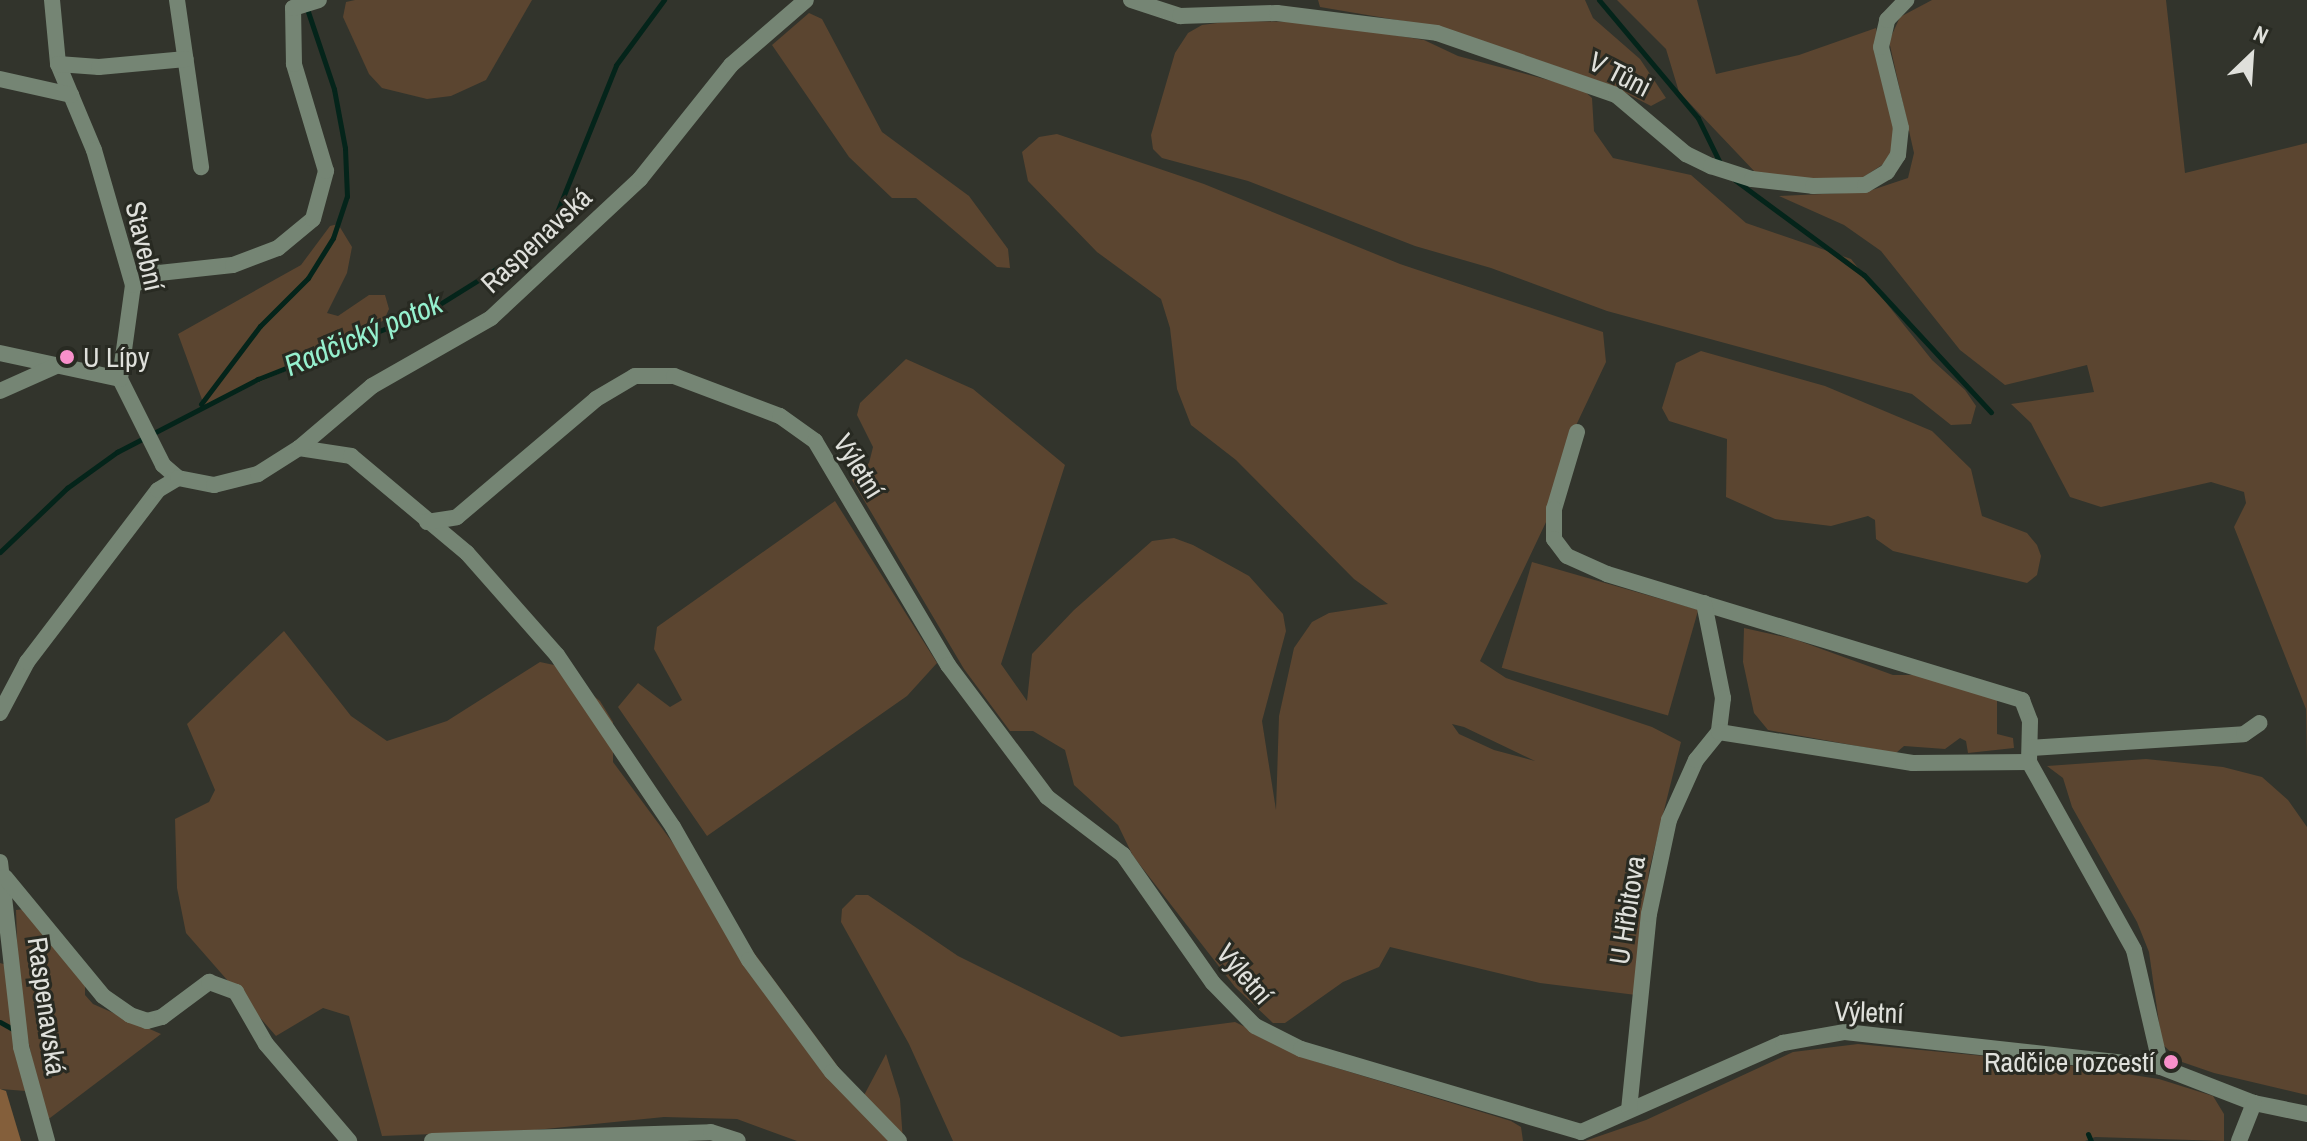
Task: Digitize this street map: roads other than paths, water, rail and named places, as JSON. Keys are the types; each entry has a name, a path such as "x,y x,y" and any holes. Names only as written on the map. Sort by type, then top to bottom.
{"street":[{"name":"Stavební","path":"52,0 58,64 94,150 133,285 120,379"},
{"path":"177,0 201,167"},
{"path":"133,285 159,273 233,265 278,248 313,219 326,171 294,64 293,8 319,0"},
{"name":"Raspenavská","path":"178,478 214,485 258,474 299,448 372,386 491,318 640,179 731,65 806,0"},
{"name":"V Tůni","path":"1131,0 1180,16 1277,13 1437,33 1616,95 1686,154 1711,166 1752,179 1813,186 1865,185 1887,172 1898,155 1901,128 1881,47 1887,20 1906,0"},
{"path":"58,64 99,67 186,59"},
{"path":"0,79 71,95"},
{"path":"0,353 120,379 163,465 178,478 158,490 55,625 27,662 0,713"},
{"path":"0,391 58,365"},
{"name":"Výletní","path":"427,522 457,517 596,399 635,376 674,376 780,416 815,441 948,665 1047,797 1123,855 1213,983 1255,1026 1301,1049 1581,1132 1783,1043 1845,1032 2161,1067 2254,1103 2307,1114"},
{"path":"1577,432 1554,509 1554,539 1567,556 1607,574 2022,700 2030,721 2029,755 2134,950 2161,1067"},
{"path":"299,448 351,456 467,553 557,655 673,827 749,960 832,1072 899,1141"},
{"path":"1704,603 1723,698 1719,732 1913,763 2244,734 2260,723"},
{"name":"U Hřbitova","path":"1629,1110 1649,914 1669,820 1696,760 1719,732"},
{"name":"Raspenavská","path":"3,870 21,1047 47,1141"},
{"name":"Raspenavská","path":"3,870 103,996 130,1015 147,1021 162,1017 209,982 236,992 266,1044 349,1141"},
{"path":"2239,1141 2254,1103"},
{"path":"432,1141 711,1132 738,1141"},
{"path":"1562,1141 1581,1132"}],"waterway":[{"name":"Radčický potok","path":"0,552 67,488 117,452 258,379 427,312 547,237 616,65 664,0"},
{"path":"1599,0 1698,118 1720,163"},
{"path":"201,404 260,326 308,278 333,238 347,196 345,148 334,89 307,9"},
{"path":"1735,180 1864,275 1991,412"},
{"path":"0,1022 16,1031"},
{"path":"2088,1134 2091,1141"}],"place":[{"name":"U Lípy","path":"67,357"},
{"name":"Radčice rozcestí","path":"2171,1062"}]}
